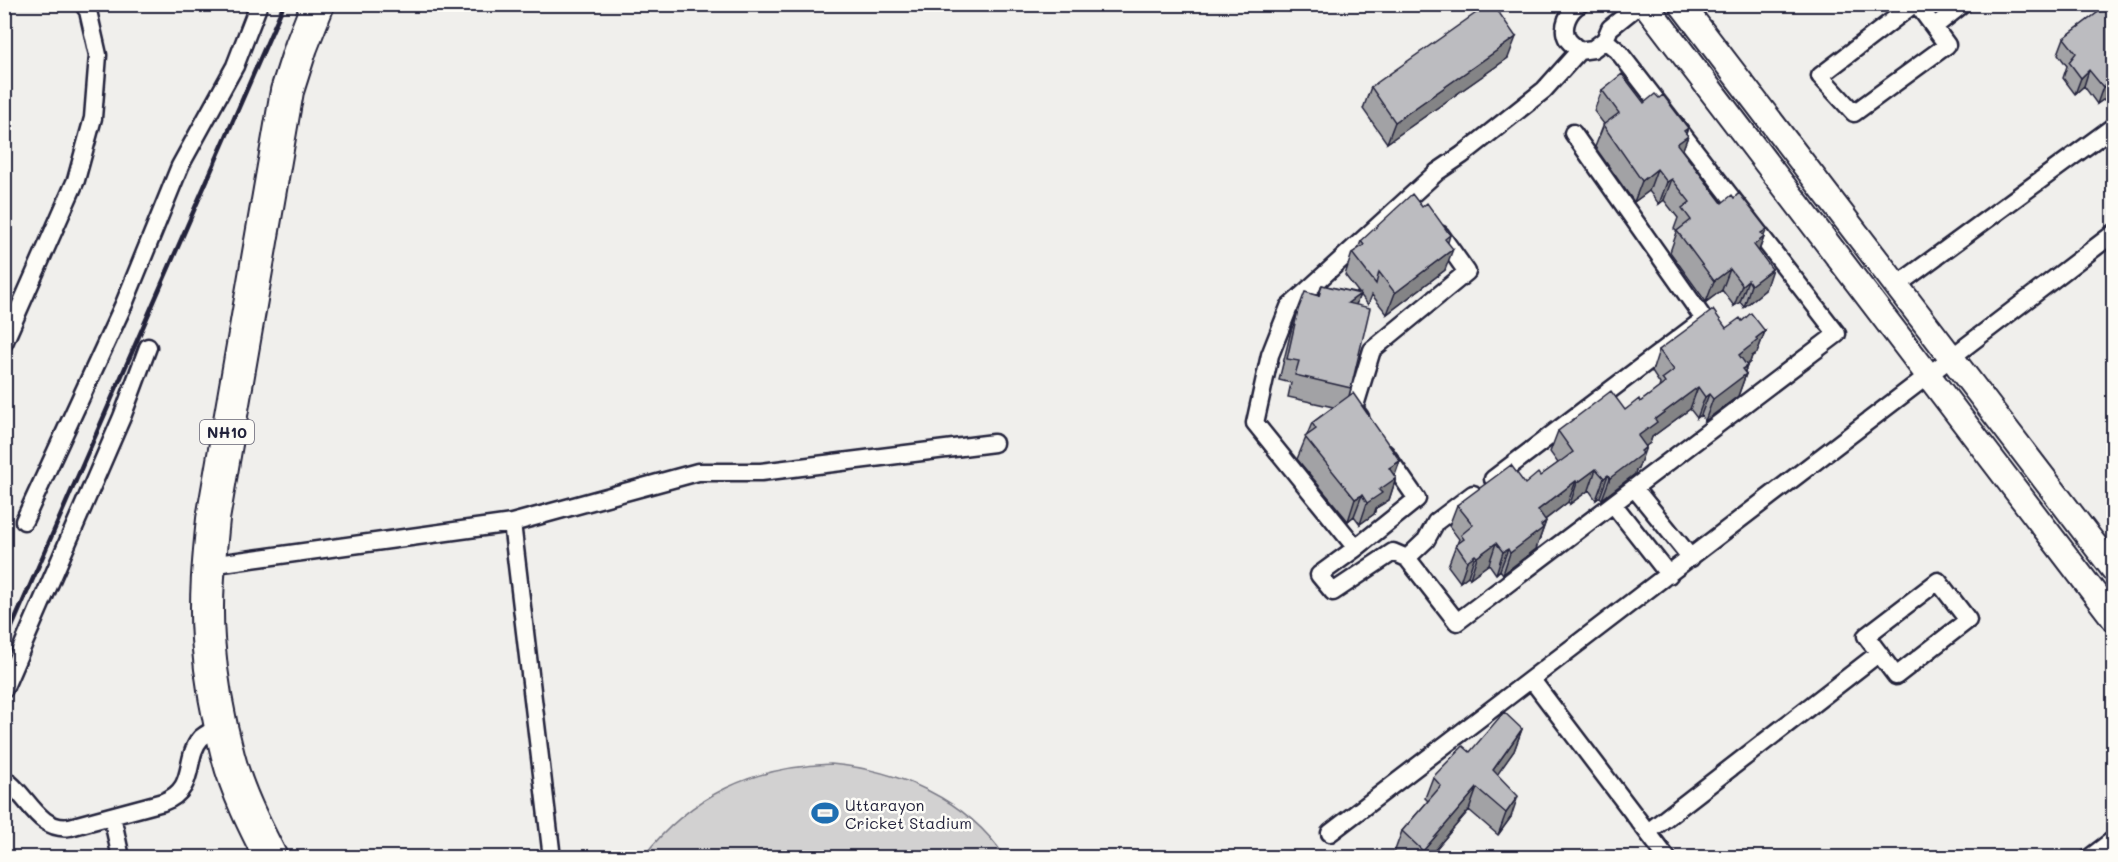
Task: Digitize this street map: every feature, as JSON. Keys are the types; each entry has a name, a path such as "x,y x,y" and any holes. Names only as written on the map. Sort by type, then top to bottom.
{"highway":[{"name":"NH10","path":"271,858 243,800 228,757 215,697 208,637 209,565 214,507 287,91 318,4"}],"street":[{"path":"4,343 76,180 93,118 98,56 88,11 83,4"},
{"path":"24,520 124,304 180,166 235,66 259,4"},
{"path":"1579,51 1567,38 1565,26 1568,15 1581,4"},
{"path":"1356,548 1255,423 1270,355 1289,307 1414,200 1437,172 1544,90 1579,51 1593,49 1605,40 1610,28 1640,4"},
{"path":"1645,4 2114,619"},
{"path":"1681,4 2114,570"},
{"path":"1916,4 1947,45 1854,113 1820,76 1916,4"},
{"path":"1934,27 1963,4"},
{"path":"1432,224 1467,272 1372,350 1354,410 1417,499 1319,575 1333,592 1393,552 1407,558 1457,622 1837,334 1618,51 1605,40"},
{"path":"1896,286 2114,126"},
{"path":"1407,558 1426,540 1436,522 1704,319 1573,133"},
{"path":"1330,833 2114,233"},
{"path":"4,689 122,417 148,347"},
{"path":"209,565 512,523 698,472 761,472 994,443"},
{"path":"1635,489 1691,558"},
{"path":"1614,505 1669,575"},
{"path":"512,523 552,858"},
{"path":"1938,581 1968,620 1896,676 1879,653 1866,636 1938,581"},
{"path":"1648,832 1879,653"},
{"path":"1532,680 1667,858"},
{"path":"4,779 14,786 37,814 54,825 70,827 164,802 176,796 182,789 199,741 222,726"},
{"path":"112,816 121,858"},
{"path":"2089,858 2114,839"}],"shaded area":[{"name":"Uttarayon Cricket Stadium","path":"831,764 881,773 929,791 971,819 1005,857 643,857 682,816 726,788 776,771"}],"building":[{"path":"1489,4 1493,4 1516,37 1395,122 1371,87"},
{"path":"2109,4 2114,6 2114,80 2103,87 2089,70 2081,78 2069,62 2076,53 2064,38"},
{"path":"1622,74 1644,103 1655,94 1659,98 1663,95 1688,128 1684,131 1688,136 1677,144 1722,203 1732,195 1734,198 1739,193 1767,229 1761,233 1764,237 1754,245 1772,269 1751,285 1748,280 1742,285 1730,269 1714,281 1677,231 1691,220 1682,208 1690,202 1672,179 1667,182 1657,169 1642,181 1603,125 1619,113 1602,90"},
{"path":"1412,194 1422,207 1427,203 1450,235 1445,239 1453,249 1395,293 1379,272 1376,284 1352,253 1364,245 1361,241"},
{"path":"1322,285 1360,294 1348,303 1370,308 1351,388 1295,375 1299,361 1287,359 1298,310 1305,292 1319,296"},
{"path":"1713,310 1726,328 1740,318 1742,321 1751,313 1765,331 1756,338 1758,340 1739,355 1747,366 1742,369 1746,374 1713,399 1709,394 1705,397 1698,387 1655,419 1657,422 1638,436 1646,447 1641,451 1643,453 1610,478 1608,475 1604,478 1596,469 1577,483 1576,481 1538,510 1546,521 1541,525 1543,528 1510,553 1508,549 1503,552 1496,543 1477,557 1475,555 1467,561 1456,545 1464,539 1461,535 1473,525 1457,505 1511,465 1525,484 1538,473 1540,476 1561,461 1573,452 1558,431 1611,391 1625,410 1665,383 1662,379 1674,370 1659,350"},
{"path":"1353,393 1400,461 1389,468 1396,478 1379,490 1382,493 1367,503 1362,495 1355,499 1305,437 1316,429 1312,423"},
{"path":"1504,712 1522,729 1493,770 1518,796 1506,813 1477,788 1423,851 1402,831 1441,786 1433,777 1463,746 1470,752"}],"railway":[{"path":"4,645 284,4"}],"place":[{"name":"Uttarayon Cricket Stadium","path":"825,813"}]}
